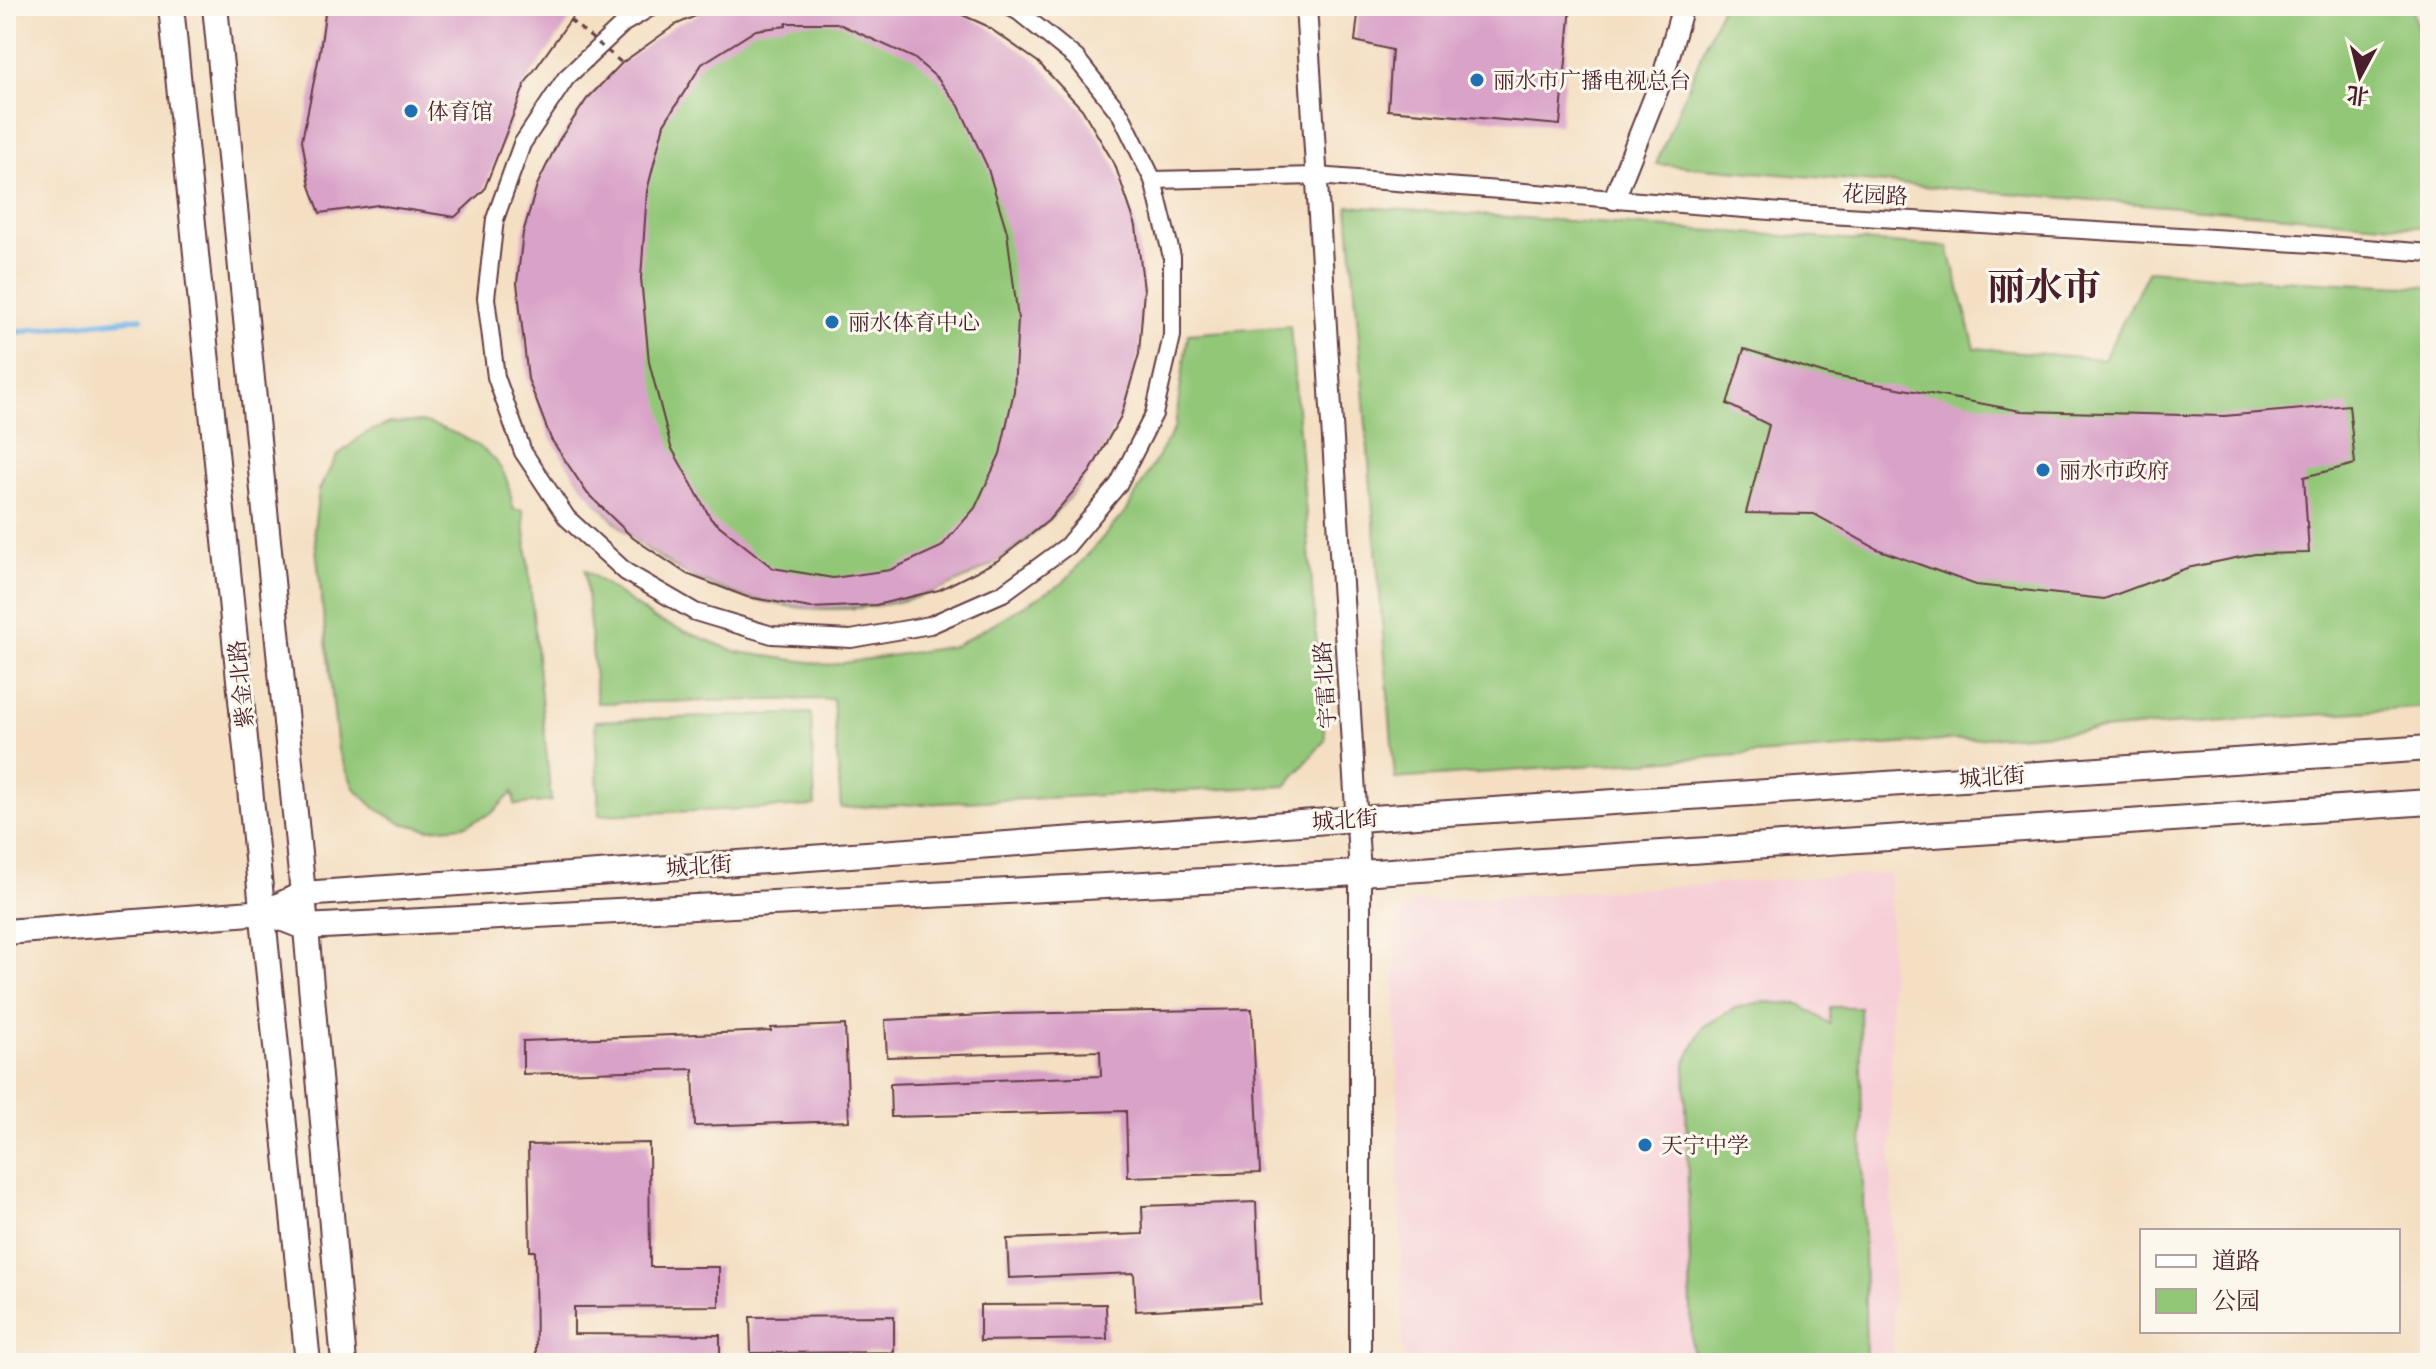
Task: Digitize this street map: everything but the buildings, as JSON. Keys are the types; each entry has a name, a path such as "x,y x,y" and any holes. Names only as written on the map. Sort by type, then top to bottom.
{"main road":[{"name":"紫金北路","path":"171,6 265,912 308,1363"},
{"name":"紫金北路","path":"215,6 303,894 344,1363"},
{"name":"城北街","path":"6,932 265,912 303,894 1357,819 2430,748"},
{"name":"城北街","path":"265,912 304,927 1360,873 2430,802"}],"street":[{"path":"653,6 624,23 566,78 522,144 495,219 486,298 496,377 523,452 567,518 626,572 695,612 772,635 851,639 930,625 1003,593 1067,546 1118,485 1154,414 1172,336 1172,257 1153,180 1121,115 1076,58 1008,6"},
{"name":"宇雷北路","path":"1306,6 1360,873 1360,1363"},
{"path":"1614,199 1664,73 1683,6"},
{"name":"花园路","path":"1153,180 1317,176 1614,199 2430,253"}],"path":[{"path":"570,20 622,63"}],"shaded area":[{"name":"天宁中学","path":"1890,873 1893,1363 1403,1363 1394,928 1403,912 1415,902"}],"green space":[{"name":"丽水体育中心","path":"754,-1 908,-1 950,13 1003,41 1050,80 1089,127 1117,180 1128,209 1140,269 1140,329 1128,389 1104,445 1071,496 1028,539 977,572 921,596 861,608 801,608 741,596 685,572 634,539 591,496 558,445 534,389 522,329 522,269 534,209 545,180 573,127 612,80 659,41 712,13"},
{"path":"1722,6 2412,6 2430,78 2430,228 1656,164"},
{"path":"1348,206 1948,247 1975,348 2104,359 2149,270 2430,287 2430,707 1395,779"},
{"path":"1290,326 1325,740 1286,786 841,808 833,699 597,703 585,570 654,619 737,652 830,665 955,646 1064,582 1127,510 1175,427 1188,334"},
{"path":"422,422 459,435 481,448 506,478 514,510 523,510 551,801 515,805 513,792 492,813 464,826 429,829 401,823 375,808 354,788 338,750 314,529 319,490 337,456 364,434 390,423"},
{"path":"811,713 815,806 599,815 595,721"},
{"path":"1762,1002 1799,1004 1830,1024 1830,1007 1860,1007 1866,1363 1703,1363 1692,1350 1685,1065 1703,1027 1735,1008"}],"waterway":[{"path":"6,333 141,318"}],"place":[{"name":"丽水市广播电视总台","path":"1477,80"},
{"name":"体育馆","path":"411,111"},
{"name":"丽水体育中心","path":"832,322"},
{"name":"丽水市政府","path":"2043,470"},
{"name":"天宁中学","path":"1645,1145"}],"district":[{"name":"丽水市","path":"2044,287"}]}
